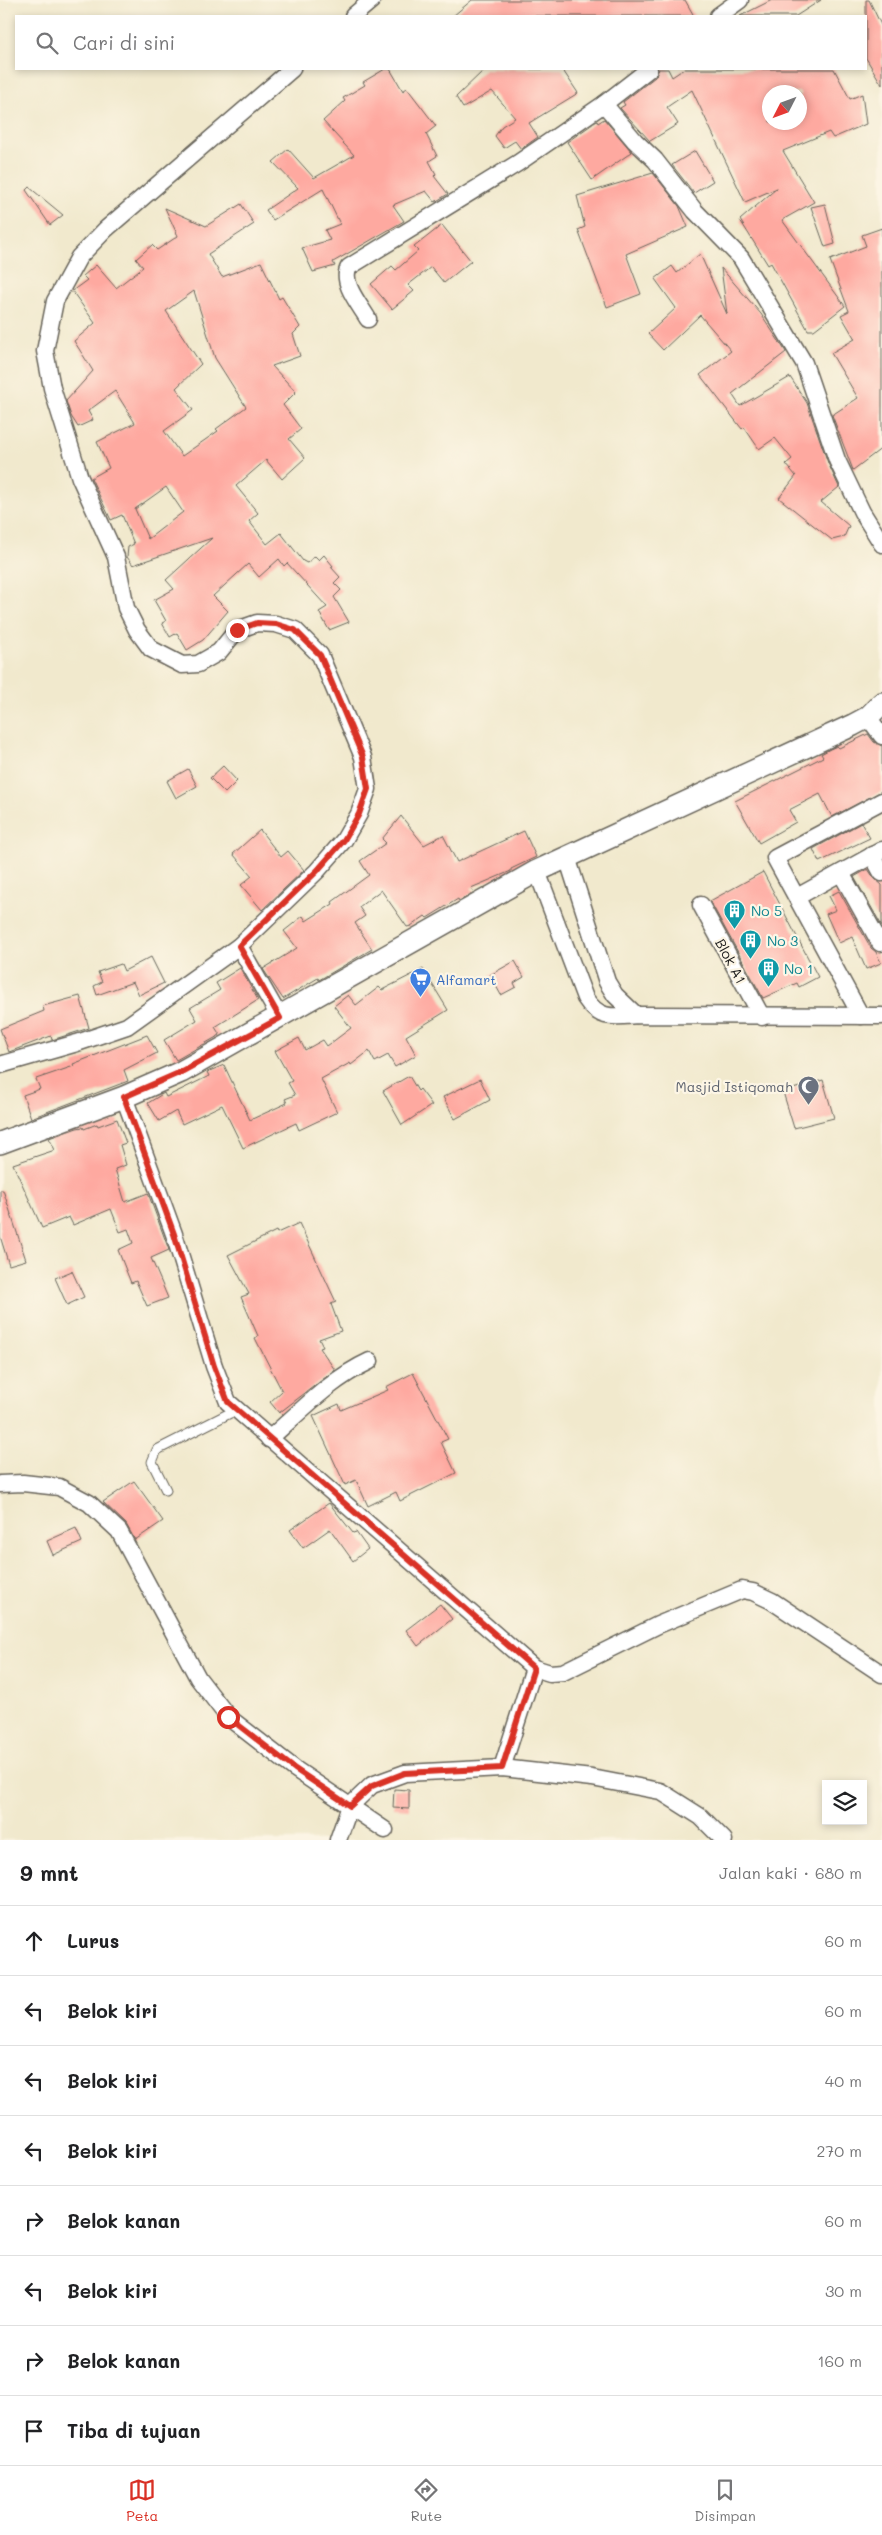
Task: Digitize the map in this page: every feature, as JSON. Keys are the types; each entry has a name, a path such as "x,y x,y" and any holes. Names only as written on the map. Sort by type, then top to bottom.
{"street":[{"path":"354,15 372,0"},
{"path":"719,15 740,0"},
{"path":"0,1065 77,1044 126,1026 239,946 317,871 344,840 359,814 368,789 363,757 320,655 295,630 276,624 257,623 237,630 219,652 198,664 182,666 151,650 136,630 126,608 116,557 80,478 52,388 45,351 55,301 79,257 121,216 291,70"},
{"path":"368,319 346,281 346,272 349,267 518,163 604,104 648,70"},
{"path":"604,104 634,142 655,160 695,211 741,258 804,362 837,460 862,512 882,544"},
{"path":"0,1143 124,1097 181,1072 280,1018 537,871 875,710 882,736"},
{"path":"861,1016 775,858 882,800"},
{"path":"797,897 877,853 882,873"},
{"path":"567,857 607,982 615,995 636,1015"},
{"path":"537,871 590,1006 595,1012 606,1016 882,1016"},
{"path":"841,873 880,943 882,942"},
{"name":"Blok A1","path":"701,905 762,1017"},
{"path":"239,946 280,1018"},
{"path":"124,1097 174,1234 228,1402 534,1668 550,1673 563,1672 658,1625 742,1590 753,1592 772,1601 882,1674"},
{"path":"269,1439 350,1370 370,1361"},
{"path":"0,1484 23,1483 59,1487 89,1503 119,1531 198,1678 228,1717 295,1769 385,1830"},
{"path":"502,1768 534,1668"},
{"path":"338,1840 350,1806 372,1786 405,1773 502,1768 592,1778 660,1791 701,1817 724,1840"}],"lane":[{"path":"166,1490 152,1462 157,1450 236,1410"}],"building":[{"path":"472,0 685,0 693,15 454,15"},
{"path":"772,0 821,0 798,15 742,15"},
{"path":"866,0 869,0 882,27 882,85 867,60"},
{"path":"383,70 391,70 403,91 407,88 436,126 426,134 437,156 429,161 436,174 434,176 448,194 435,202 426,191 393,205 404,221 333,262 335,266 313,272 302,248 330,240 325,230 340,224 323,189 273,220 266,210 298,188 273,162 288,149 314,178 354,155 323,121 345,101 343,98 365,85 363,82"},
{"path":"484,70 563,70 578,93 529,123 538,137 521,149 515,141 504,148 495,136 502,126 515,118 492,91 463,108 456,97"},
{"path":"658,70 668,70 672,77 682,70 835,70 850,99 862,94 866,124 833,138 829,132 783,151 814,202 782,220 845,306 814,330 808,330 771,263 768,265 740,220 777,188 745,202 692,90 667,107 678,124 650,141 620,108 625,105 623,102 655,77"},
{"path":"604,119 632,152 592,180 567,142 597,121 598,123"},
{"path":"695,151 713,181 694,193 672,165"},
{"path":"653,173 679,206 688,227 626,254 641,294 607,307 578,230 585,227 577,196"},
{"path":"29,187 63,215 50,225 26,190"},
{"path":"241,204 254,224 208,254 222,277 261,262 279,299 282,297 300,327 293,334 300,356 272,366 296,392 283,405 301,429 289,439 305,458 282,479 266,460 236,486 258,513 249,521 267,544 281,533 303,561 307,563 315,556 319,560 324,555 340,577 334,583 341,590 334,597 349,622 329,630 319,612 327,607 287,563 284,566 279,559 259,577 248,564 213,596 228,611 203,640 187,650 177,633 170,637 162,623 166,621 154,600 174,589 166,580 212,538 133,565 127,557 128,547 134,544 122,515 111,520 91,478 109,468 97,442 135,423 115,391 88,411 93,420 78,427 71,416 66,401 93,371 74,341 95,323 72,291 87,280 83,276 96,265 116,288 143,267 136,259 152,245 157,250 178,236 165,208 206,226","holes":["194,291 215,358 246,407 216,429 218,431 182,456 164,431 193,410 176,388 201,364 166,311","166,487 183,512 148,539 135,509"]},
{"path":"825,204 835,244 825,247 811,207"},
{"path":"442,225 471,261 444,283 431,267 408,285 414,291 392,309 371,284 392,266 396,270 418,251 414,247"},
{"path":"882,228 882,448 853,470 832,415 858,398 831,353 855,339 841,315 849,311 830,260 866,246 862,235"},
{"path":"700,254 727,314 721,268 761,314 786,352 732,394 740,406 790,377 807,403 828,463 839,487 821,502 849,526 844,537 832,540 779,498 796,476 786,464 792,459 775,438 759,449 744,427 742,429 700,375 731,351 700,315 663,350 648,334 676,308 655,279 672,266 677,273"},
{"path":"868,734 874,742 882,746 882,791 832,817 820,794 789,810 796,822 759,843 735,801 823,757 821,754 830,749 837,746 839,748"},
{"path":"223,766 237,781 225,793 210,778"},
{"path":"188,769 197,786 176,798 167,781"},
{"path":"401,816 424,845 443,835 457,862 524,831 536,857 511,869 511,871 471,888 474,892 407,927 381,890 359,907 365,916 355,923 372,949 283,999 263,969 297,948 284,931 303,916 306,921 333,904 332,902 369,875 360,861 386,843 382,839"},
{"path":"861,823 870,838 819,862 813,849"},
{"path":"260,830 281,857 288,851 304,870 262,910 241,885 252,876 233,854"},
{"path":"868,869 882,885 882,926 854,877"},
{"path":"763,872 818,977 799,987 797,983 763,998 710,901"},
{"path":"839,891 881,963 866,969 852,937 839,943 826,914 836,910 829,896"},
{"path":"151,957 164,983 139,995 133,982 97,995 94,986 102,982 98,972 121,964 124,971"},
{"path":"515,961 524,977 514,983 516,987 501,995 490,975"},
{"path":"240,968 258,1000 215,1027 220,1035 176,1060 164,1040 197,1020 190,1008 220,990 216,983"},
{"path":"423,969 448,1010 406,1036 416,1055 395,1067 388,1055 375,1062 369,1051 351,1065 350,1063 321,1079 337,1112 299,1130 296,1123 243,1148 222,1105 182,1124 176,1111 159,1121 148,1103 164,1093 166,1097 209,1076 207,1072 224,1065 250,1120 287,1103 285,1099 295,1095 288,1083 292,1081 275,1051 299,1038 305,1050 323,1040 327,1046 351,1028 334,1006 348,995 356,1005 379,987 382,990"},
{"path":"80,996 89,1028 52,1040 51,1036 9,1052 0,1029 44,1011 43,1006"},
{"path":"147,1035 157,1053 124,1070 128,1081 31,1118 23,1095 40,1089 36,1079 74,1066 73,1064"},
{"path":"409,1076 418,1091 420,1089 432,1105 402,1125 383,1091"},
{"path":"480,1079 490,1100 455,1119 443,1097"},
{"name":"Masjid Istiqomah","path":"823,1080 834,1118 794,1128 783,1092"},
{"path":"117,1119 126,1143 120,1145 126,1165 115,1169 125,1202 148,1193 169,1250 151,1258 168,1298 147,1306 136,1281 131,1283 118,1250 133,1243 128,1229 120,1232 111,1209 73,1225 69,1217 42,1228 13,1164 55,1150 49,1138 77,1128 83,1127 84,1129 97,1124 98,1126"},
{"path":"0,1190 3,1190 26,1260 9,1265 0,1236"},
{"path":"299,1223 336,1302 331,1304 341,1331 319,1339 323,1347 320,1348 335,1370 279,1413 270,1402 282,1391 255,1338 258,1336 241,1297 249,1294 228,1255 276,1231 277,1233"},
{"path":"72,1271 84,1297 67,1305 55,1278"},
{"path":"413,1373 448,1439 441,1442 456,1473 400,1501 396,1492 368,1506 356,1480 345,1485 313,1416 339,1404 341,1410 388,1390 386,1387"},
{"path":"134,1481 163,1521 135,1540 126,1524 103,1502"},
{"path":"329,1503 353,1533 356,1532 368,1549 353,1561 330,1529 303,1548 290,1530"},
{"path":"76,1528 82,1542 53,1555 47,1541"},
{"path":"440,1604 452,1619 418,1646 406,1630"},
{"path":"394,1789 409,1790 409,1809 393,1808"}],"place":[{"name":"No 5","path":"735,929"},
{"name":"No 3","path":"751,959"},
{"name":"No 1","path":"768,987"},
{"name":"Alfamart","path":"420,998"},
{"name":"Masjid Istiqomah","path":"809,1105"}],"route":[{"path":"228,1717 295,1769 350,1806 372,1786 405,1773 502,1768 534,1668 228,1402 214,1366 174,1234 124,1097 181,1072 280,1018 239,946 317,871 344,840 359,814 368,789 363,757 320,655 295,630 276,624 257,623 237,630"}]}
